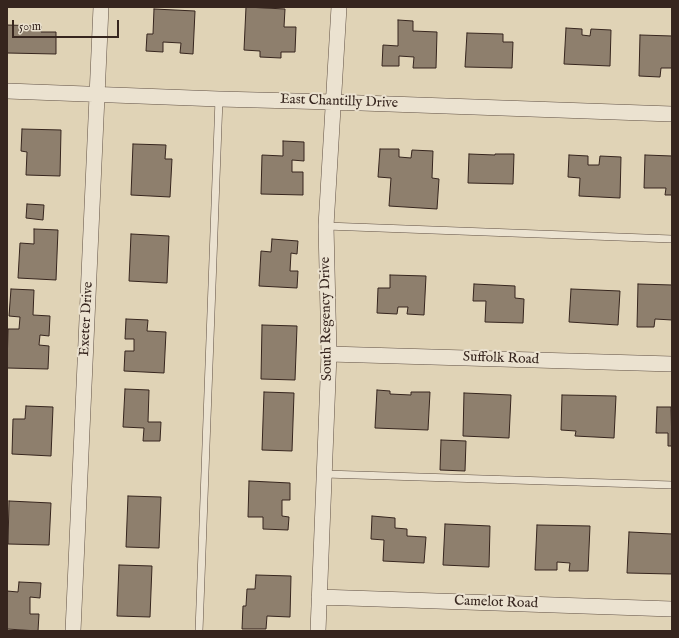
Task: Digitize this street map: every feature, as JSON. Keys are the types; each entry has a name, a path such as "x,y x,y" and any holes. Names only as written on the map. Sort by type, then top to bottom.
{"street":[{"name":"Exeter Drive","path":"73,631 101,7"},
{"name":"South Regency Drive","path":"318,631 330,354 326,226 339,7"},
{"name":"East Chantilly Drive","path":"7,90 97,95 672,114"},
{"name":"Suffolk Road","path":"330,354 672,364"},
{"name":"Camelot Road","path":"319,597 672,609"}],"lane":[{"path":"200,631 219,99"},
{"path":"326,226 672,239"},
{"path":"325,474 672,485"}],"building":[{"path":"246,7 285,9 284,27 296,27 295,52 281,52 281,58 260,57 260,51 244,50"},
{"path":"154,9 195,11 193,54 180,53 181,43 163,42 163,52 146,51 147,34 153,34"},
{"path":"398,20 413,21 413,31 437,32 436,68 413,68 414,57 399,56 399,66 382,66 383,45 398,46"},
{"path":"7,25 41,26 41,32 56,32 56,54 7,53"},
{"path":"566,28 582,29 582,35 590,36 591,29 611,30 610,66 564,64"},
{"path":"467,33 503,34 503,42 513,42 512,68 465,67"},
{"path":"640,35 672,36 672,68 661,68 660,77 639,76"},
{"path":"22,129 61,130 60,176 26,175 27,152 21,151"},
{"path":"283,141 304,142 304,161 292,160 292,172 303,172 303,195 261,194 262,155 283,156"},
{"path":"133,144 166,145 165,159 172,159 170,197 131,195"},
{"path":"380,149 399,149 399,157 411,158 412,150 433,151 432,178 439,179 437,209 389,206 391,178 378,177"},
{"path":"469,154 514,154 513,184 468,183"},
{"path":"569,155 588,156 588,165 599,165 600,156 621,157 620,198 579,196 580,178 568,177"},
{"path":"645,155 672,156 672,195 665,195 666,188 644,188"},
{"path":"27,204 44,205 43,220 26,218"},
{"path":"34,229 58,230 56,280 18,278 20,243 34,244"},
{"path":"131,234 169,236 167,283 129,281"},
{"path":"272,239 298,241 297,254 291,253 290,271 298,271 297,288 259,286 261,251 271,252"},
{"path":"390,275 426,276 424,315 407,314 408,307 398,307 397,314 377,313 378,288 390,288"},
{"path":"474,284 515,286 515,298 524,299 523,323 485,322 486,301 473,301"},
{"path":"638,284 672,285 672,320 655,319 654,327 637,327"},
{"path":"11,289 34,290 33,315 50,316 49,336 40,335 39,345 49,346 48,369 7,368 8,329 19,329 20,317 9,316"},
{"path":"571,289 620,291 618,325 569,322"},
{"path":"126,319 148,320 147,331 166,332 164,373 124,371 125,351 134,351 134,339 125,339"},
{"path":"262,325 297,326 295,380 261,379"},
{"path":"125,389 149,390 148,422 161,422 160,441 143,441 144,428 123,427"},
{"path":"377,390 390,391 390,394 411,395 411,392 430,392 428,430 375,428"},
{"path":"264,392 294,393 292,451 262,450"},
{"path":"464,393 511,395 509,438 463,436"},
{"path":"562,395 616,396 614,438 575,436 576,431 561,430"},
{"path":"26,406 53,407 51,456 12,454 13,419 25,419"},
{"path":"657,407 671,407 672,446 668,446 668,433 656,433"},
{"path":"441,440 466,441 465,471 440,470"},
{"path":"249,481 290,483 290,500 282,500 282,516 289,517 288,530 263,529 263,517 248,517"},
{"path":"128,496 161,497 159,548 126,547"},
{"path":"9,501 51,503 49,545 8,544"},
{"path":"372,516 395,518 395,528 407,529 407,536 426,537 424,563 383,561 384,540 371,539"},
{"path":"445,524 490,526 489,567 443,565"},
{"path":"537,525 590,526 588,571 569,571 570,563 557,562 557,570 535,570"},
{"path":"629,532 672,534 672,574 627,573"},
{"path":"119,565 152,566 150,617 117,616"},
{"path":"256,575 291,576 290,617 267,616 266,629 242,629 243,606 246,606 247,589 255,589"},
{"path":"19,582 41,583 40,598 30,597 30,614 39,614 38,631 7,629 7,591 18,592"}]}
